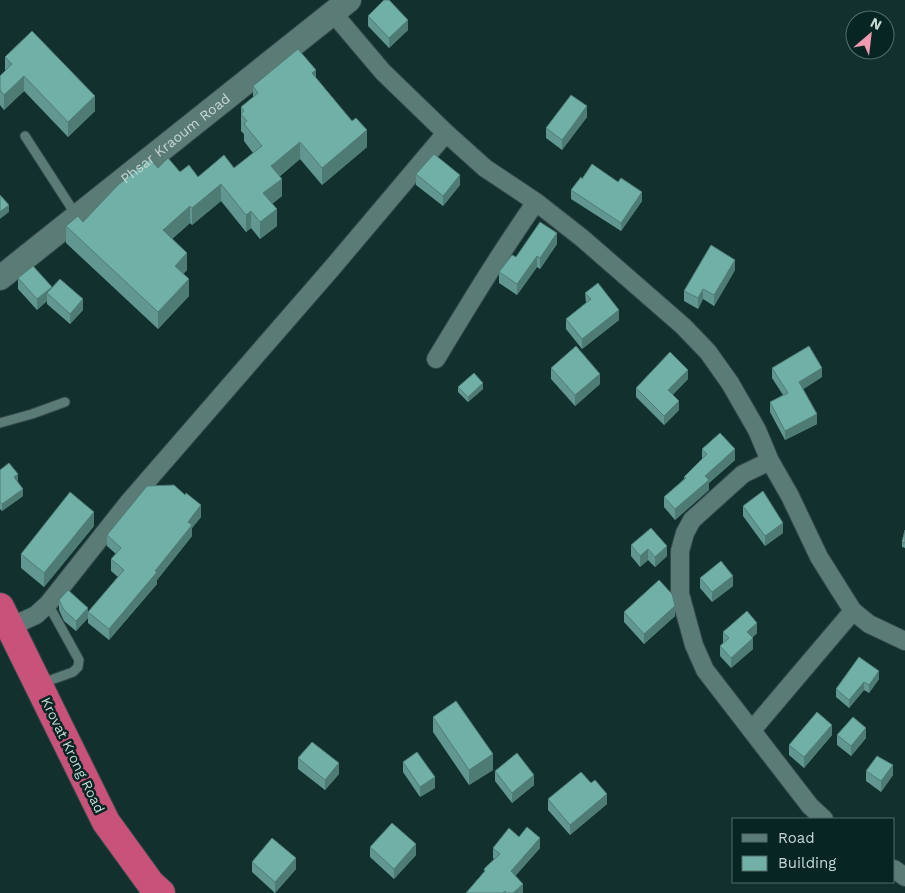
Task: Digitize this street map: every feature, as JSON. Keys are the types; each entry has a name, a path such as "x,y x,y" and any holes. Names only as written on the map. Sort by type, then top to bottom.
{"highway":[{"name":"Krovat Krong Road","path":"5,617 106,822 150,890"}],"main road":[{"name":"Phsar Kraoum Road","path":"0,278 341,6"}],"street":[{"path":"341,6 384,72 446,133 485,168 536,202 582,238 682,326 708,352 730,383 757,430 818,557 854,611 868,624 905,641"},
{"path":"5,617 36,615 48,604 128,503 332,268 446,133"},
{"path":"436,359 489,271 536,202"},
{"path":"770,460 743,474 692,520 685,533 680,551 680,594 694,645 705,670 810,806 823,818"},
{"path":"752,730 854,611"}],"lane":[{"path":"24,136 78,217"},
{"path":"0,422 32,414 65,402"},
{"path":"38,685 73,672 78,667 79,660 48,604"}],"building":[{"path":"384,0 389,0 408,20 389,38 368,16"},
{"path":"32,31 95,96 68,122 24,76 4,95 0,90 0,76 12,64 5,57"},
{"path":"298,49 316,70 312,73 352,121 356,118 367,130 322,168 300,142 271,166 282,179 263,193 277,209 260,222 251,211 246,215 221,184 192,208 190,206 163,230 187,253 175,266 189,279 158,312 66,226 78,216 83,222 118,185 150,159 158,168 168,158 180,172 189,165 198,177 224,155 234,168 262,146 244,124 247,121 241,114 244,111 241,107 258,93 253,86"},
{"path":"571,95 587,106 562,140 546,128"},
{"path":"434,154 460,175 443,196 416,174"},
{"path":"592,164 618,182 621,178 642,192 621,223 571,190 581,177 582,179"},
{"path":"0,195 9,205 0,212"},
{"path":"540,222 557,233 540,258 537,256 517,284 499,272 512,255 516,257"},
{"path":"711,245 735,260 714,295 703,289 698,298 684,291"},
{"path":"33,266 52,287 37,299 18,278"},
{"path":"60,279 83,299 70,314 47,293"},
{"path":"598,283 619,310 582,339 566,319 591,299 585,293"},
{"path":"576,346 600,374 575,395 551,368"},
{"path":"809,346 822,368 799,382 817,414 785,431 770,402 788,393 772,368"},
{"path":"670,352 688,370 668,390 679,401 664,416 636,388"},
{"path":"474,373 483,383 468,397 458,387"},
{"path":"720,433 735,449 705,476 709,480 675,509 664,497 686,478 684,477 707,454 702,449"},
{"path":"9,463 18,474 14,477 23,489 2,504 0,502 0,470"},
{"path":"174,485 201,505 188,522 192,525 155,571 157,572 109,629 88,612 124,570 111,559 121,548 107,535 147,486"},
{"path":"763,491 783,523 765,536 743,506"},
{"path":"70,492 94,512 44,573 21,554"},
{"path":"651,528 667,546 655,557 648,549 640,556 631,545"},
{"path":"905,530 905,543 902,542"},
{"path":"721,561 733,576 712,592 700,578"},
{"path":"659,580 672,594 675,606 644,634 624,612"},
{"path":"68,590 88,608 76,621 64,610 59,600"},
{"path":"747,611 757,623 747,632 753,638 731,658 720,646 729,638 723,632"},
{"path":"859,657 879,671 869,685 864,682 849,700 836,689"},
{"path":"456,701 493,754 469,770 433,717"},
{"path":"817,712 832,725 804,757 789,745"},
{"path":"853,717 866,728 851,746 837,735"},
{"path":"312,742 339,763 325,780 298,758"},
{"path":"417,752 435,777 420,787 403,762"},
{"path":"517,753 534,775 512,793 495,771"},
{"path":"877,756 893,765 881,781 866,771"},
{"path":"581,772 591,783 595,780 607,794 570,825 548,799"},
{"path":"392,823 416,844 394,869 370,847"},
{"path":"527,827 540,838 511,871 523,884 513,893 506,893 505,891 503,893 466,893 485,871 484,869 500,854 493,848 509,828 519,837"},
{"path":"272,838 296,858 275,882 252,862"}]}
